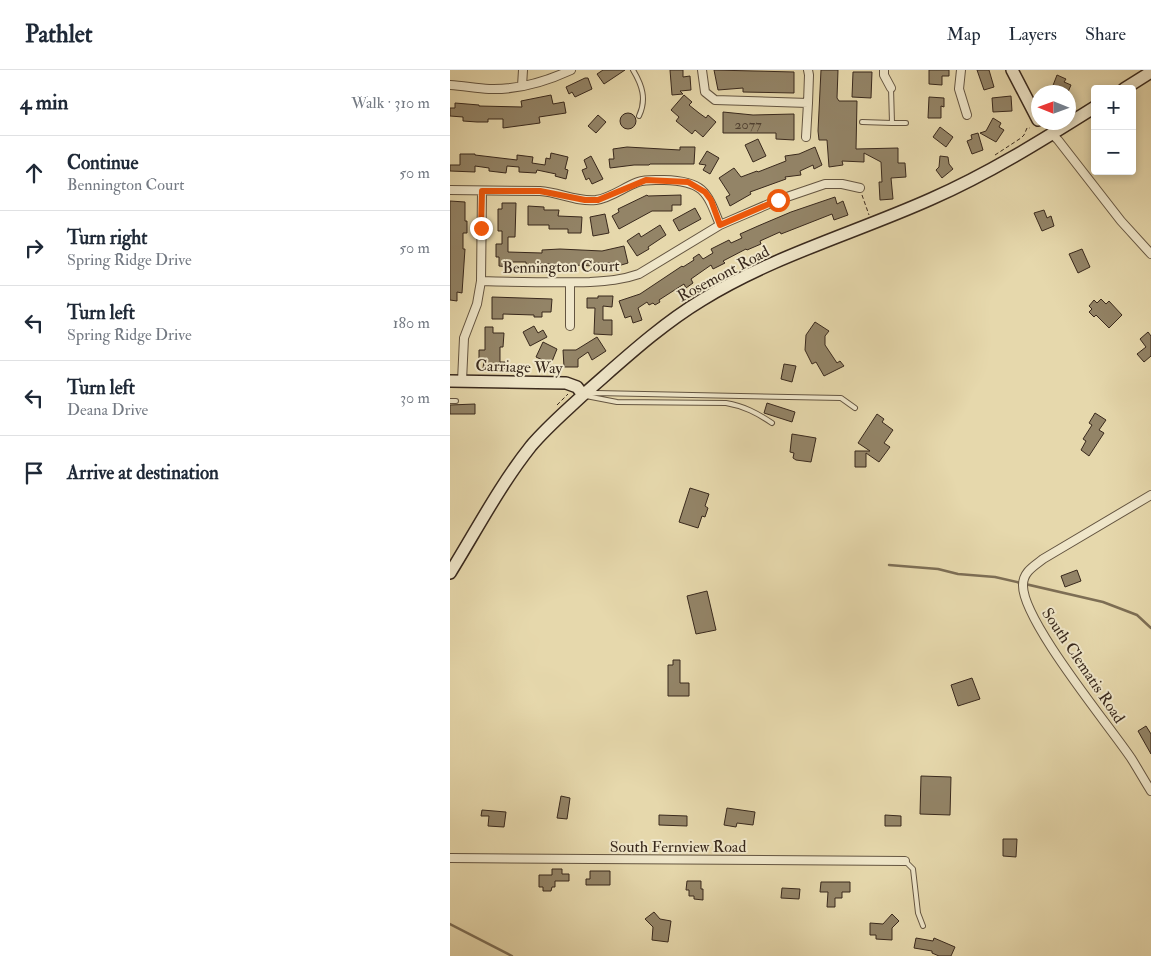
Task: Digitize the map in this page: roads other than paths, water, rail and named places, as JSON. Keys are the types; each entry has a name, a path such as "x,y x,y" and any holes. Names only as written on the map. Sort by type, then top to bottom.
{"main road":[{"path":"1012,70 1031,112"},
{"path":"1130,85 1151,72"},
{"name":"Rosemont Road","path":"450,573 520,460 540,435 583,395 663,327 690,308 765,266 953,189 1000,165 1091,110"},
{"path":"1046,130 1052,134"},
{"name":"Carriage Way","path":"450,381 566,383 577,388 583,395"}],"street":[{"path":"522,86 523,70"},
{"path":"546,70 550,79"},
{"path":"450,85 490,89 522,86 550,79 571,70"},
{"path":"702,70 705,92 714,100 808,103"},
{"path":"806,137 808,70"},
{"path":"884,70 884,75 891,88"},
{"path":"961,70 959,89 968,115"},
{"path":"1052,134 1121,221 1151,254"},
{"path":"450,190 540,191 591,200 646,180 688,182 705,192 711,200 720,225"},
{"name":"Bennington Court","path":"481,282 570,283 627,279 639,274 720,225 778,200 825,184 842,184 860,188"},
{"path":"462,381 464,338 477,304 481,282 482,191"},
{"path":"570,283 570,326"},
{"name":"South Clematis Road","path":"1151,495 1043,559 1029,570 1023,584 1026,601 1040,628 1132,759 1151,791"},
{"name":"South Fernview Road","path":"450,858 905,861"}],"lane":[{"path":"633,70 641,84 644,99 639,116"},
{"path":"891,88 892,123"},
{"path":"862,122 906,123"},
{"path":"583,395 596,393 841,398 855,408"},
{"path":"583,395 617,402 726,403 740,405 752,410 772,423"},
{"path":"450,401 456,401"},
{"path":"905,861 913,869 918,913 924,926"}],"waterway":[{"path":"889,565 938,569 958,574 995,577 1103,602 1137,615 1151,628"},
{"path":"450,924 512,956"}]}
